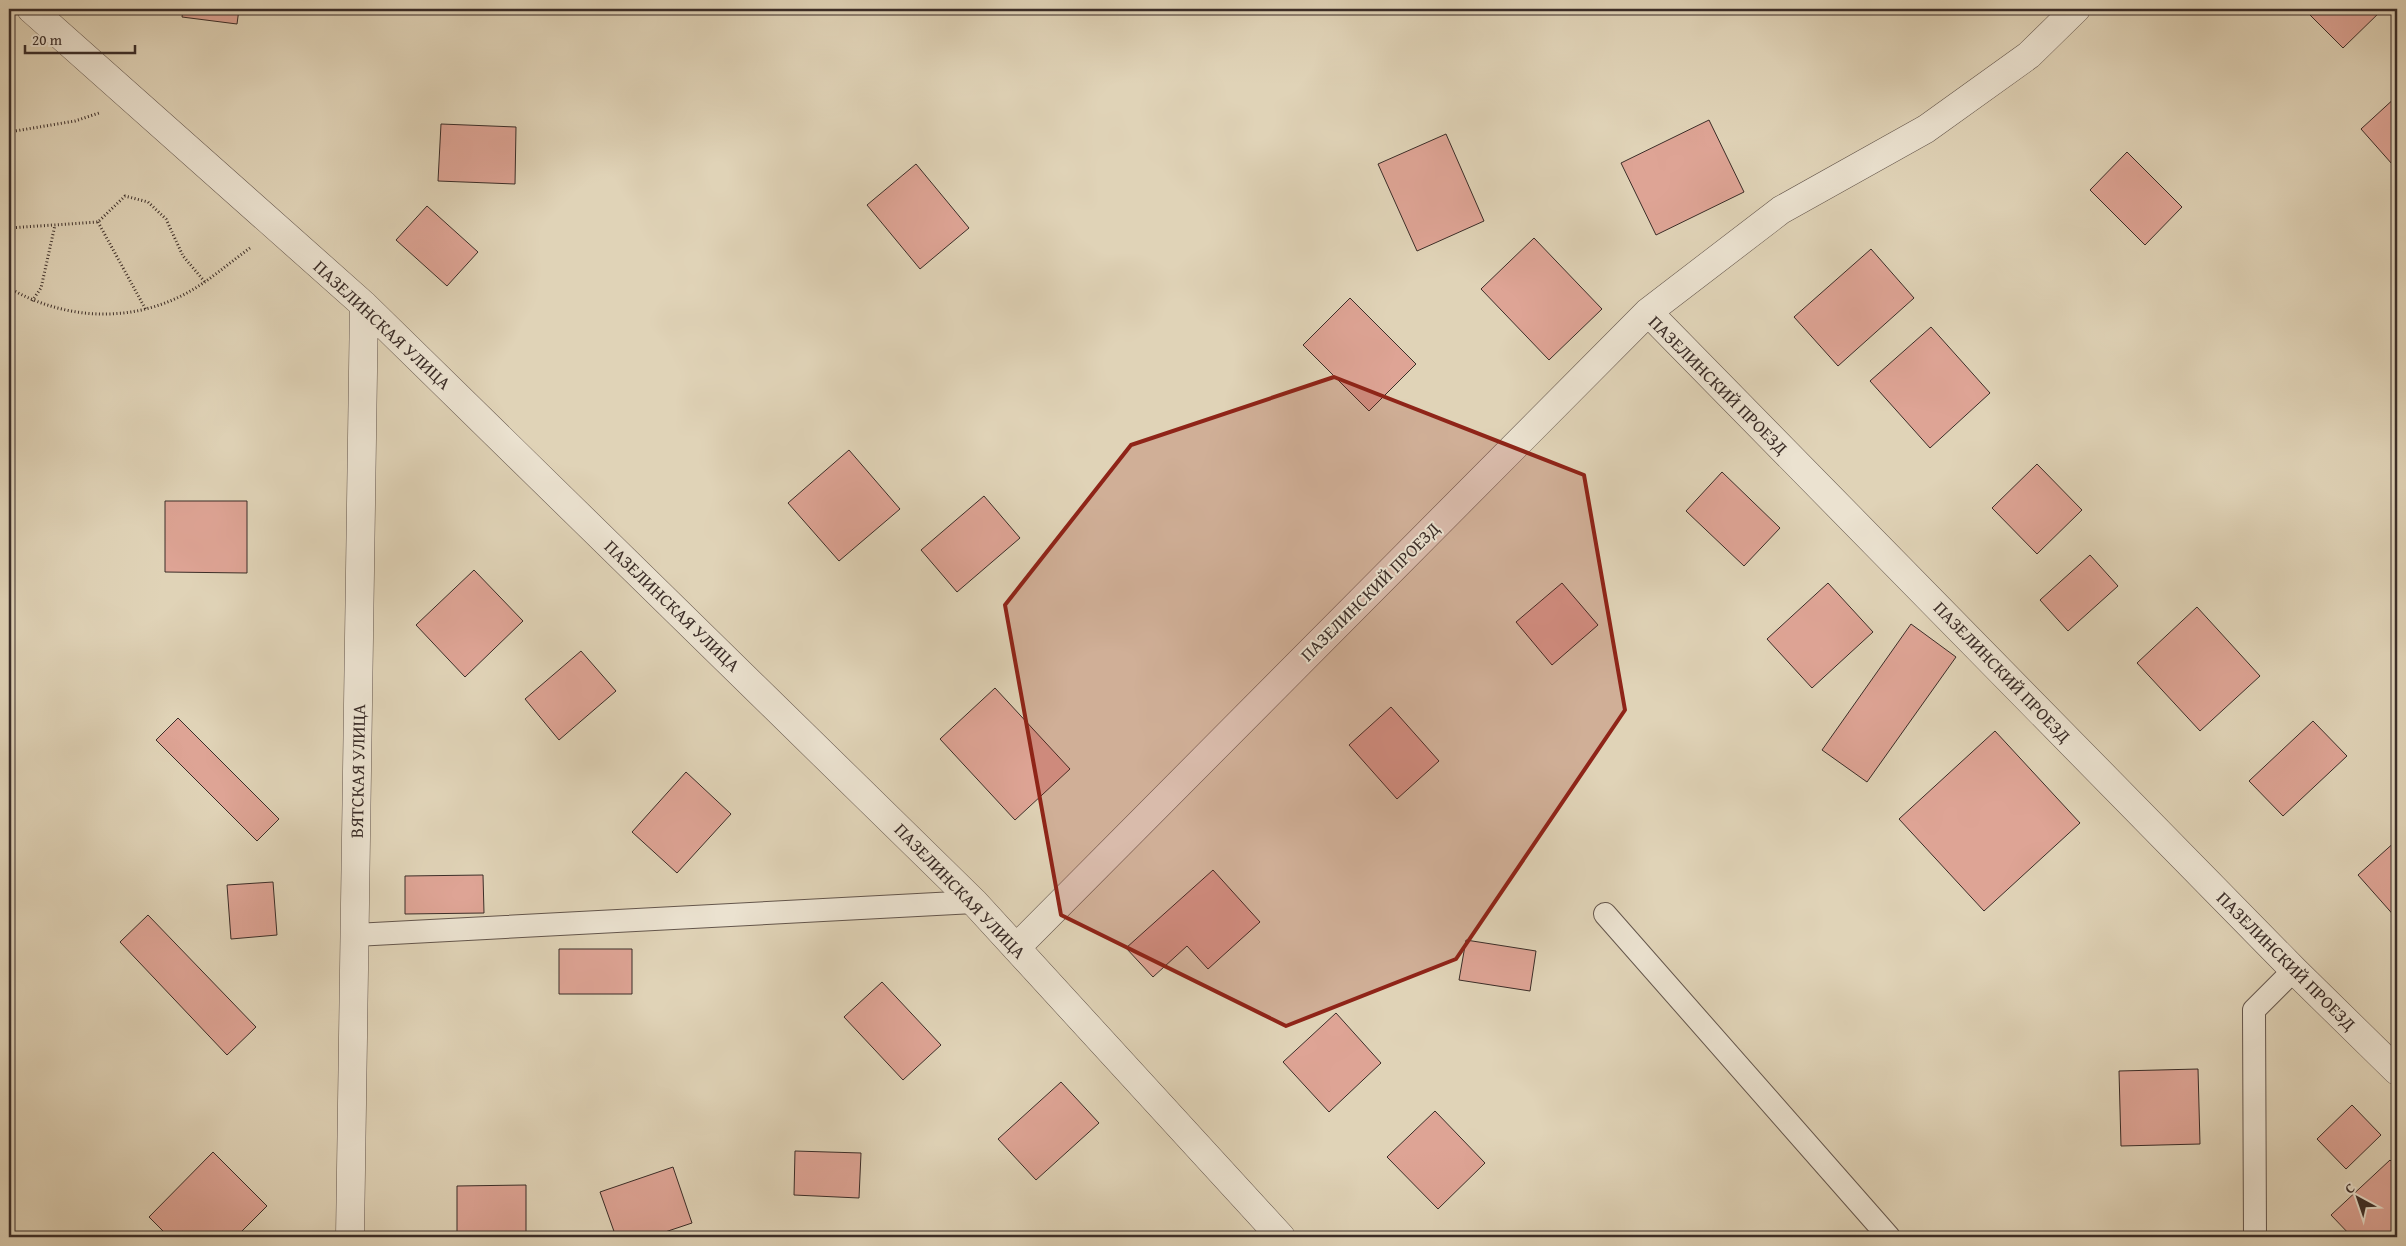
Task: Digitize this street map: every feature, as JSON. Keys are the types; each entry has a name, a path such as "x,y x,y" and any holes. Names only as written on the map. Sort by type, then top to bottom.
{"street":[{"name":"ПАЗЕЛИНСКАЯ УЛИЦА","path":"31,9 364,305 974,902 1281,1237"},
{"path":"1648,312 1781,210 1926,129 2029,55 2076,9"},
{"name":"ВЯТСКАЯ УЛИЦА","path":"350,1237 364,305"},
{"name":"ПАЗЕЛИНСКИЙ ПРОЕЗД","path":"1016,948 1648,312 2294,970 2397,1072"}],"lane":[{"path":"355,935 974,902"},
{"path":"1605,914 1889,1237"},
{"path":"2255,1237 2254,1010 2294,970"}],"path":[{"path":"9,132 75,121 135,101"},
{"path":"9,228 98,222 125,196 148,202 166,220 183,256 204,282"},
{"path":"98,222 146,310"},
{"path":"32,301 41,288 55,225"},
{"path":"9,288 32,301 67,310 109,316 146,310 184,294 204,282 255,244"}],"highlighted area":[{"path":"1334,377 1584,475 1625,710 1456,959 1286,1026 1061,915 1005,605 1131,445"}],"building":[{"path":"183,9 239,9 237,24 182,17"},
{"path":"2304,9 2383,9 2343,48"},
{"path":"2397,96 2397,159 2392,164 2361,129"},
{"path":"1709,120 1744,192 1656,235 1621,163"},
{"path":"441,124 516,127 515,184 438,181"},
{"path":"1446,134 1484,221 1417,251 1378,164"},
{"path":"2127,152 2182,207 2145,245 2090,190"},
{"path":"916,164 969,228 920,269 867,205"},
{"path":"427,206 478,252 447,286 396,240"},
{"path":"1534,238 1602,309 1549,360 1481,289"},
{"path":"1871,249 1914,298 1838,366 1794,317"},
{"path":"1350,298 1416,364 1369,411 1303,345"},
{"path":"1931,327 1990,393 1930,448 1870,381"},
{"path":"849,450 900,509 839,561 788,503"},
{"path":"2037,464 2082,510 2037,554 1992,508"},
{"path":"1722,472 1780,528 1744,566 1686,511"},
{"path":"984,496 1020,538 957,592 921,550"},
{"path":"165,501 247,501 247,573 165,572"},
{"path":"2090,555 2118,586 2068,631 2040,600"},
{"path":"474,570 523,621 465,677 416,625"},
{"path":"1562,583 1598,625 1552,665 1516,622"},
{"path":"1828,583 1873,632 1812,688 1767,639"},
{"path":"2197,607 2260,676 2200,731 2137,663"},
{"path":"1911,624 1956,657 1867,782 1822,750"},
{"path":"581,651 616,691 559,740 525,699"},
{"path":"995,688 1070,769 1015,820 940,739"},
{"path":"1391,707 1439,761 1397,799 1349,745"},
{"path":"178,718 279,819 257,841 156,740"},
{"path":"2313,721 2347,756 2283,816 2249,781"},
{"path":"1995,731 2080,823 1984,911 1899,819"},
{"path":"686,772 731,814 677,873 632,832"},
{"path":"2397,840 2397,919 2358,875"},
{"path":"1213,870 1260,922 1208,969 1187,946 1153,977 1126,948"},
{"path":"483,875 484,913 405,914 405,876"},
{"path":"273,882 277,935 231,939 227,885"},
{"path":"148,915 256,1027 227,1055 120,942"},
{"path":"1466,940 1536,951 1530,991 1459,980"},
{"path":"559,949 632,949 632,994 559,994"},
{"path":"882,982 941,1045 903,1080 844,1017"},
{"path":"1336,1013 1381,1063 1329,1112 1283,1062"},
{"path":"2198,1069 2200,1144 2121,1146 2119,1071"},
{"path":"1061,1082 1099,1123 1036,1180 998,1139"},
{"path":"2352,1105 2381,1135 2346,1169 2317,1139"},
{"path":"1435,1111 1485,1163 1438,1209 1387,1157"},
{"path":"795,1151 861,1153 859,1198 794,1195"},
{"path":"213,1152 267,1206 236,1237 169,1237 149,1217"},
{"path":"2390,1160 2397,1167 2397,1237 2352,1237 2331,1215"},
{"path":"673,1167 692,1223 650,1237 616,1237 600,1192"},
{"path":"526,1185 526,1237 457,1237 457,1186"}]}
